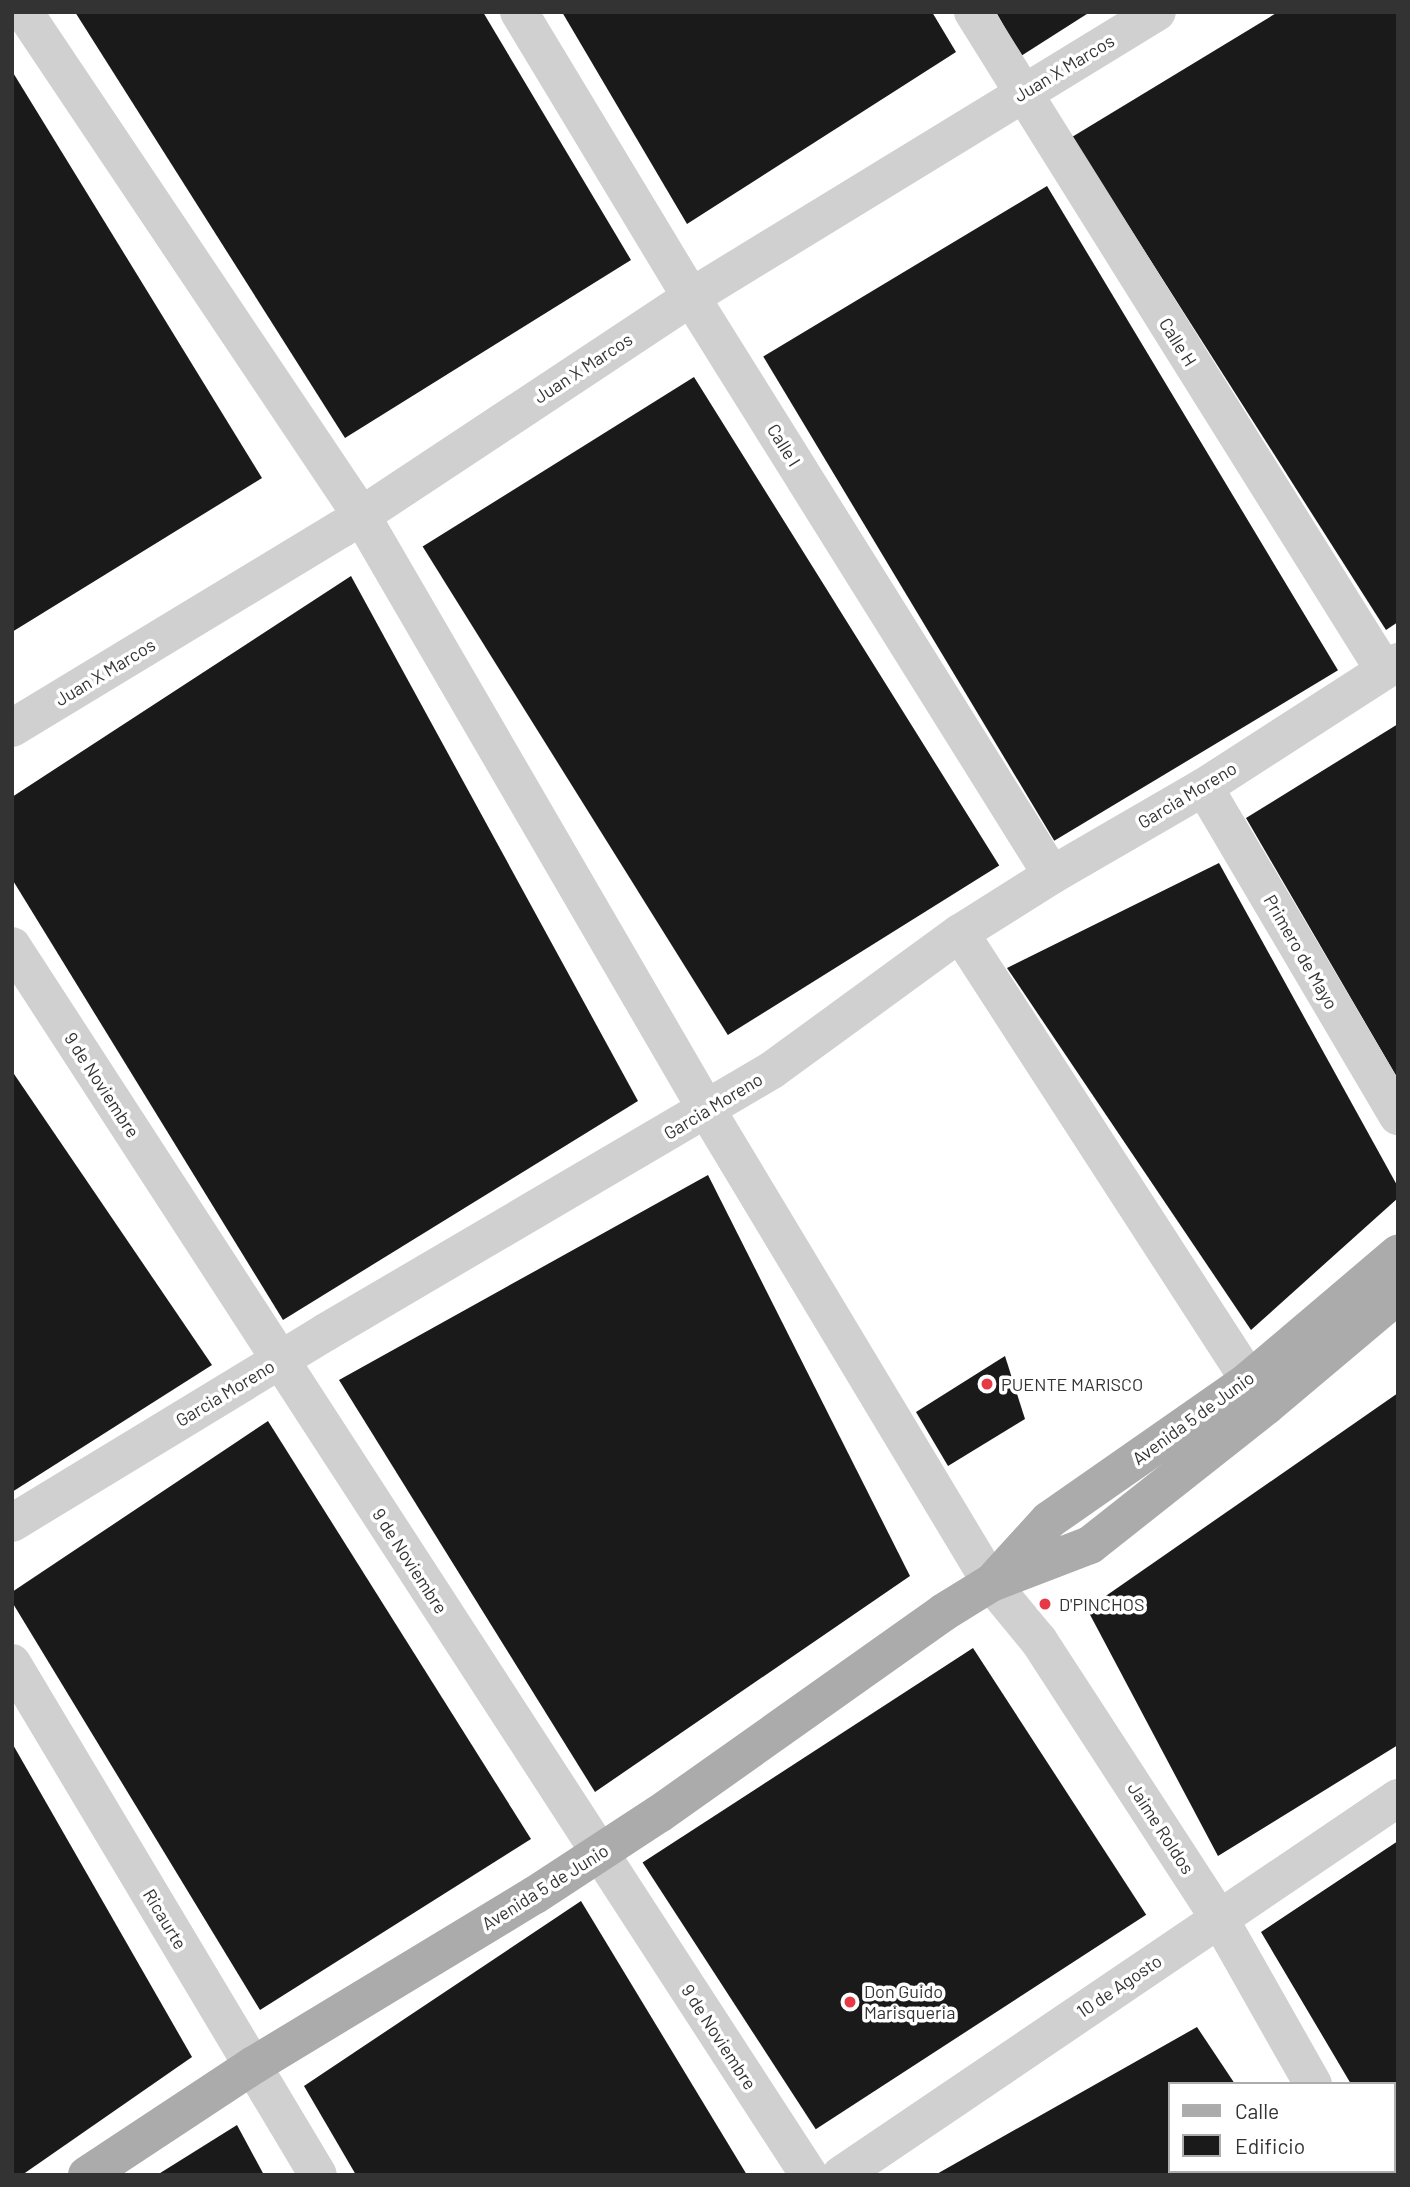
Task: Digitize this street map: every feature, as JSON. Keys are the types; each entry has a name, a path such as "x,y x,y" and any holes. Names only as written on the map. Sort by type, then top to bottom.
{"main road":[{"name":"Avenida 5 de Junio","path":"1257,1394 1398,1254"},
{"name":"Avenida 5 de Junio","path":"87,2175 254,2065 599,1853 944,1612 991,1583 1049,1520 1257,1394 1398,1295"}],"street":[{"name":"Jaime Roldos","path":"24,12 361,515 705,1107 991,1583 1040,1641 1219,1918 1312,2082"},
{"name":"Calle I","path":"519,12 691,297 1052,875"},
{"name":"Calle H","path":"973,12 1022,93 1391,666"},
{"name":"Juan X Marcos","path":"12,727 361,515 691,297 1157,12"},
{"name":"Garcia Moreno","path":"12,1523 280,1360 668,1134 705,1107 772,1070 960,933 1052,875 1204,787 1391,666"},
{"name":"Primero de Mayo","path":"1204,787 1398,1116"},
{"path":"960,933 1257,1394"},
{"name":"9 de Noviembre","path":"12,946 809,2175"},
{"name":"Ricaurte","path":"12,1663 318,2175"},
{"name":"10 de Agosto","path":"841,2175 1398,1798"}],"building":[{"path":"75,12 483,12 631,260 345,438"},
{"path":"562,12 932,12 956,52 687,224"},
{"path":"996,12 1090,12 1021,56"},
{"path":"1278,12 1398,12 1398,622 1386,630 1072,137"},
{"path":"12,71 262,478 12,632"},
{"path":"1047,186 1338,670 1054,841 763,356"},
{"path":"694,377 999,865 728,1035 423,547"},
{"path":"351,576 638,1101 283,1320 12,879 12,797"},
{"path":"1398,724 1398,1079 1246,818"},
{"path":"1219,863 1398,1187 1398,1198 1251,1330 1007,968"},
{"path":"12,1071 212,1365 12,1492"},
{"path":"708,1175 910,1576 595,1792 339,1380"},
{"name":"PUENTE MARISCO","path":"1005,1356 1025,1419 948,1466 916,1412"},
{"path":"1398,1393 1398,1745 1218,1856 1087,1609"},
{"path":"268,1421 531,1839 260,2010 12,1602 12,1592"},
{"path":"973,1648 1146,1915 816,2129 643,1863"},
{"path":"12,1743 192,2057 22,2175 12,2175"},
{"path":"1398,1841 1398,2163 1396,2082 1350,2082 1261,1932"},
{"path":"581,1901 747,2175 356,2175 304,2086"},
{"path":"1197,2027 1234,2082 1168,2082 1168,2173 1297,2175 935,2175"},
{"path":"237,2125 264,2175 157,2175"}],"place":[{"name":"PUENTE MARISCO","path":"987,1384"},
{"name":"D'PINCHOS","path":"1045,1604"},
{"name":"Don Guido Marisqueria","path":"850,2002"}]}
